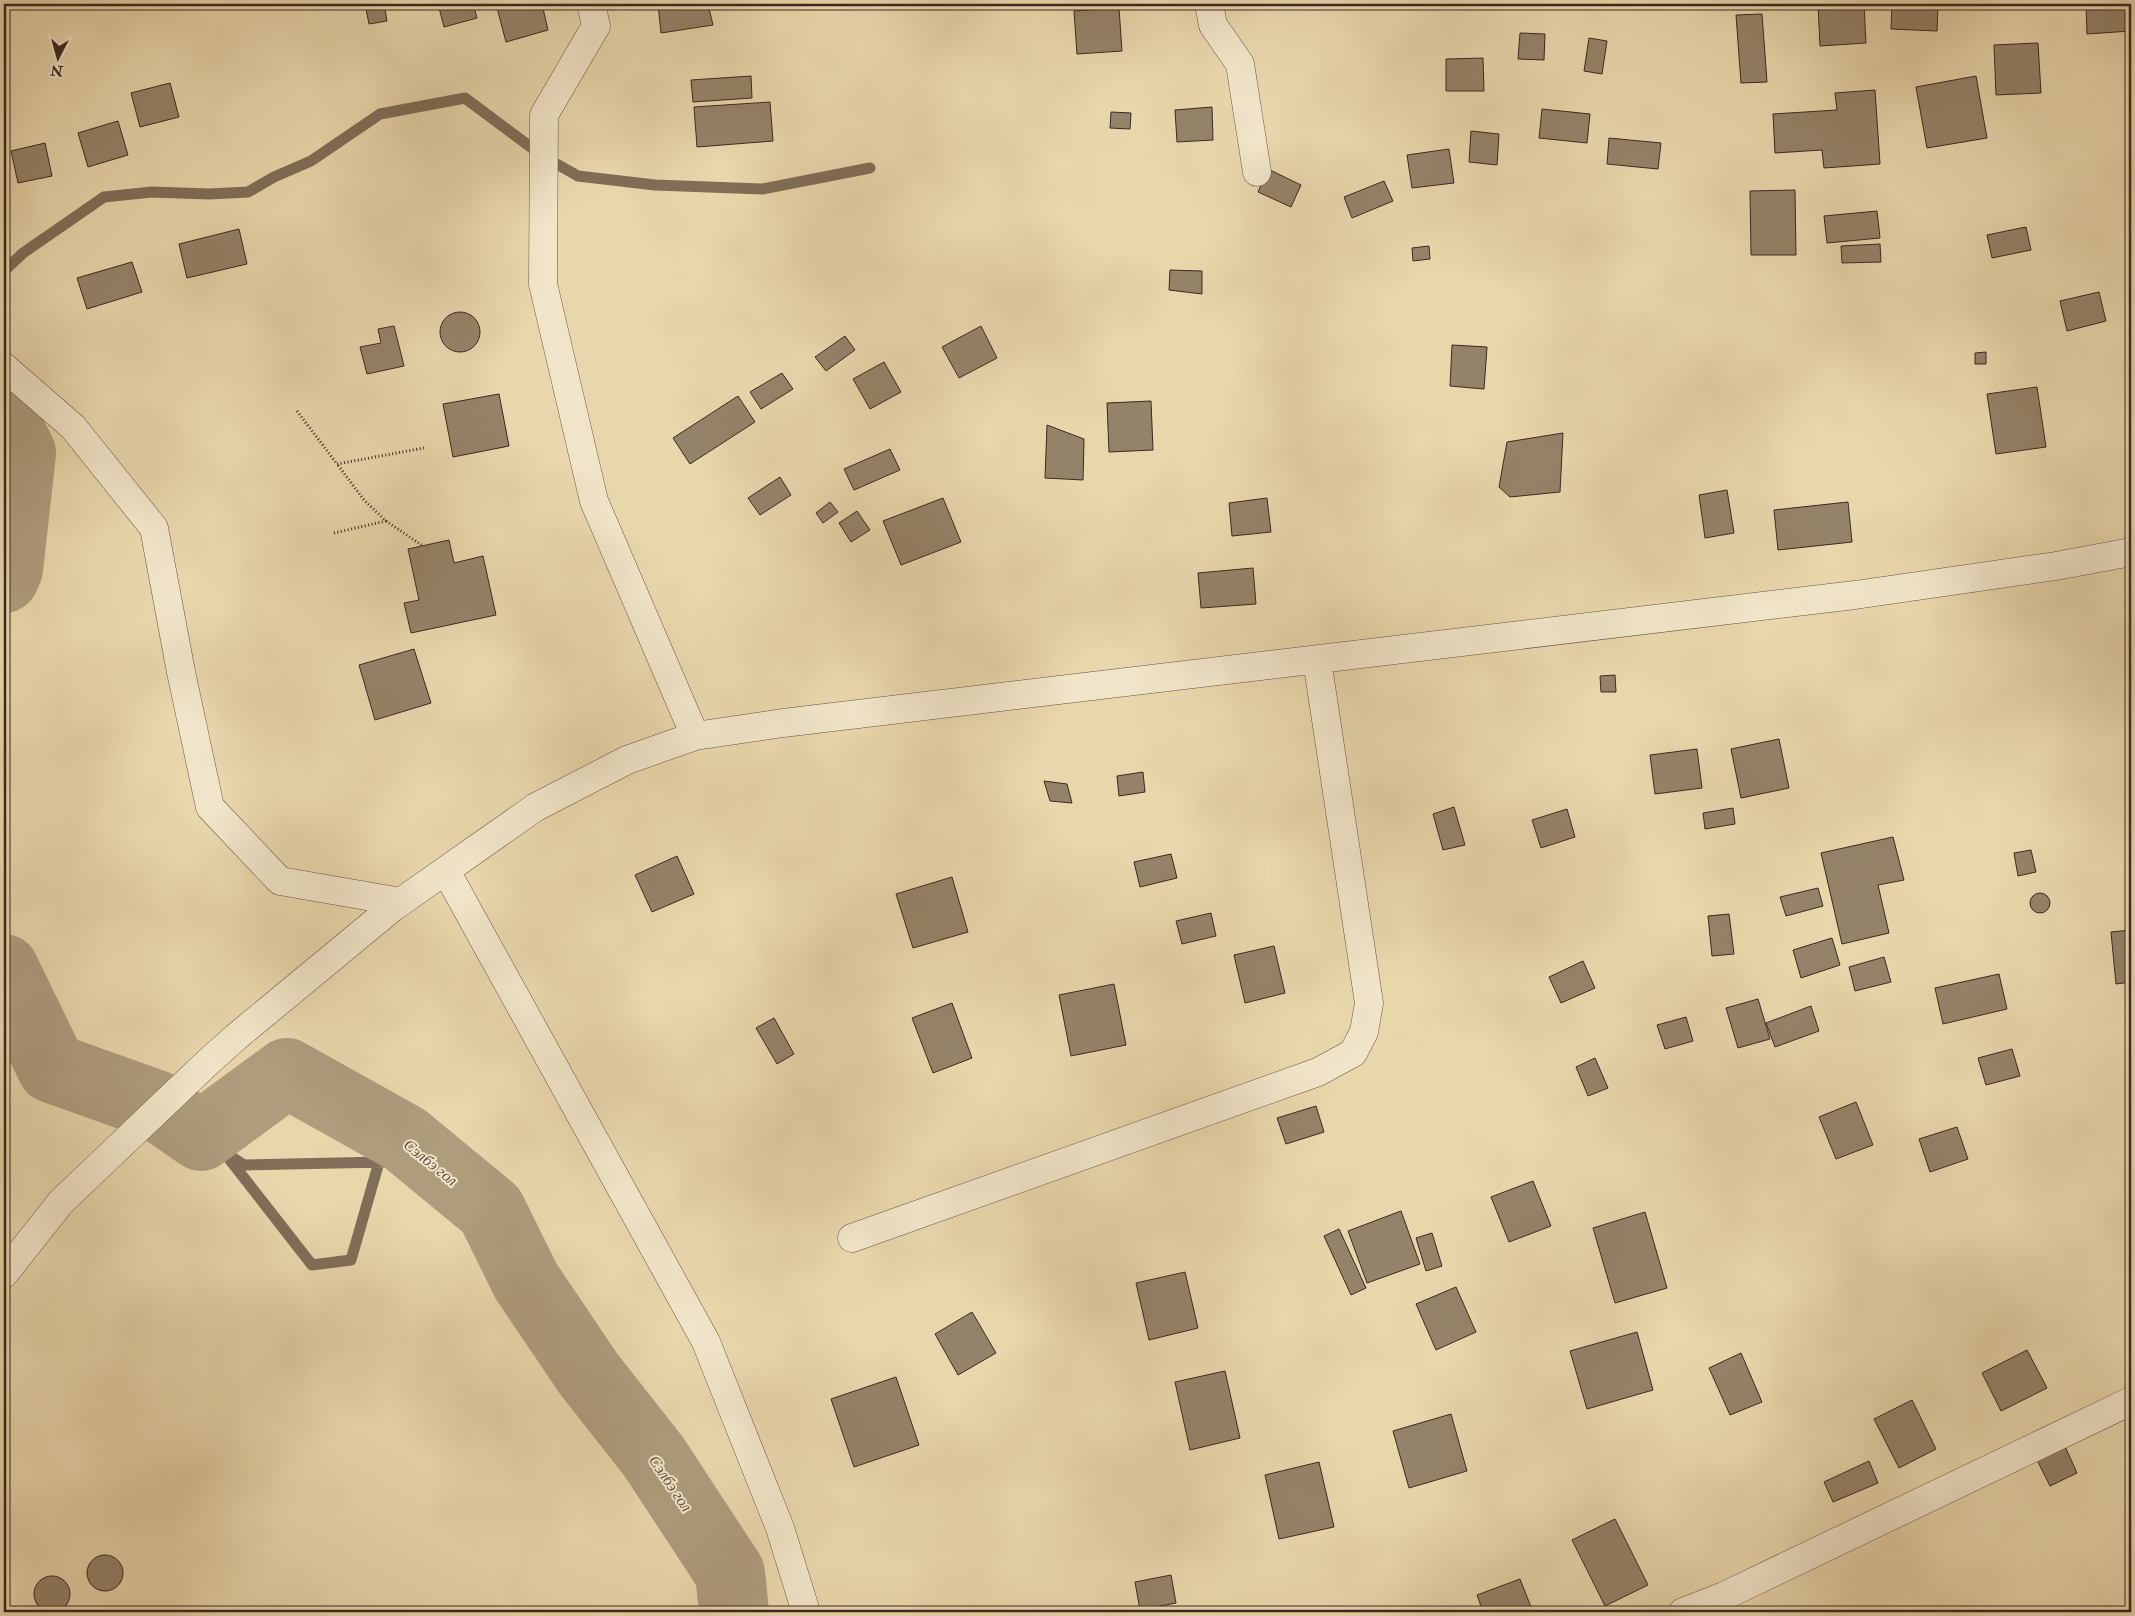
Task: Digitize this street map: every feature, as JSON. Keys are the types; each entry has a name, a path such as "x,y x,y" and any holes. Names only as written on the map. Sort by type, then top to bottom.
{"street":[{"path":"591,4 596,26 544,115 543,284 594,501 695,736"},
{"path":"1209,4 1213,25 1240,64 1257,172"},
{"path":"4,367 73,427 154,528 181,672 210,807 280,881 401,902"},
{"path":"4,1274 61,1202 206,1064 243,1031 401,902 536,807 627,760 695,736 793,722 1855,595 2056,566 2131,552"},
{"path":"852,1238 1318,1072 1353,1053 1364,1032 1369,1003 1317,660"},
{"path":"446,871 706,1342 780,1528 806,1612"},
{"path":"1683,1612 1724,1596 2131,1401"}],"path":[{"path":"297,411 364,500 386,521 423,546"},
{"path":"337,464 424,448"},
{"path":"334,533 386,521"}],"building":[{"path":"365,4 384,4 387,21 369,24"},
{"path":"438,4 473,4 477,18 444,27"},
{"path":"496,4 542,4 548,30 506,42"},
{"path":"658,4 708,4 713,25 661,33"},
{"path":"1256,4 1281,4 1257,7"},
{"path":"1818,4 1864,4 1866,43 1820,46"},
{"path":"1892,4 1938,4 1937,31 1891,29"},
{"path":"2086,4 2131,4 2131,31 2087,34"},
{"path":"1119,8 1122,51 1077,54 1074,11"},
{"path":"1762,14 1767,82 1741,83 1736,15"},
{"path":"1520,33 1545,34 1544,60 1518,59"},
{"path":"1589,38 1607,41 1602,74 1584,71"},
{"path":"2038,43 2041,93 1996,95 1994,45"},
{"path":"1483,58 1484,91 1446,91 1446,59"},
{"path":"751,76 752,98 693,102 691,80"},
{"path":"1976,76 1987,138 1927,148 1916,87"},
{"path":"170,83 179,117 140,127 131,93"},
{"path":"1875,90 1880,164 1824,168 1822,150 1775,153 1773,114 1837,110 1835,93"},
{"path":"770,102 773,141 697,147 694,107"},
{"path":"1212,107 1213,140 1177,142 1175,110"},
{"path":"1542,109 1590,114 1587,143 1539,138"},
{"path":"1111,112 1131,113 1130,129 1110,128"},
{"path":"118,121 128,155 88,167 78,133"},
{"path":"1471,131 1499,134 1497,165 1469,162"},
{"path":"1609,138 1661,143 1658,169 1607,164"},
{"path":"45,143 52,176 18,183 11,151"},
{"path":"1449,149 1454,183 1412,188 1407,155"},
{"path":"1268,169 1301,185 1291,207 1258,192"},
{"path":"1384,181 1393,201 1352,218 1344,197"},
{"path":"1795,190 1796,255 1751,255 1750,191"},
{"path":"1877,211 1880,238 1827,243 1824,216"},
{"path":"2026,227 2031,250 1992,258 1987,235"},
{"path":"239,229 247,264 187,278 179,244"},
{"path":"1880,244 1881,262 1842,263 1841,246"},
{"path":"1429,246 1430,259 1413,261 1412,248"},
{"path":"132,262 142,292 87,309 77,278"},
{"path":"1170,270 1202,271 1202,294 1169,290"},
{"path":"2099,292 2106,321 2067,331 2060,301"},
{"path":"456,312 464,312 471,315 477,321 480,332 477,343 471,349 464,352 456,352 449,349 443,343 440,336 440,328 443,321 449,315"},
{"path":"394,326 404,366 367,374 360,347 381,343 378,329"},
{"path":"981,326 997,358 959,378 942,347"},
{"path":"845,336 855,350 826,371 815,357"},
{"path":"1452,345 1487,347 1484,389 1450,386"},
{"path":"1986,352 1986,364 1975,364 1975,353"},
{"path":"884,362 901,392 870,409 853,379"},
{"path":"782,373 793,389 761,409 750,392"},
{"path":"2037,387 2046,447 1996,454 1987,394"},
{"path":"499,394 509,446 453,457 443,404"},
{"path":"738,396 755,422 690,464 673,438"},
{"path":"1151,401 1153,450 1109,452 1107,403"},
{"path":"1047,425 1084,439 1083,480 1045,478"},
{"path":"1563,433 1560,492 1510,497 1499,487 1507,442"},
{"path":"890,449 900,470 854,490 844,469"},
{"path":"780,477 791,495 760,515 748,498"},
{"path":"1727,490 1734,533 1705,538 1699,495"},
{"path":"943,498 961,542 901,565 883,521"},
{"path":"1267,498 1271,532 1232,536 1229,503"},
{"path":"830,502 838,512 823,523 816,513"},
{"path":"1848,502 1852,542 1778,550 1774,510"},
{"path":"857,511 870,530 851,542 839,523"},
{"path":"449,540 454,563 483,556 496,615 411,633 404,603 419,600 408,549"},
{"path":"1253,568 1256,604 1201,608 1198,573"},
{"path":"414,649 431,703 375,720 359,665"},
{"path":"1615,675 1616,692 1601,692 1600,676"},
{"path":"1779,739 1789,788 1741,798 1731,749"},
{"path":"1697,749 1702,788 1655,794 1650,755"},
{"path":"1143,772 1145,792 1119,796 1117,776"},
{"path":"1044,781 1067,784 1072,803 1050,801"},
{"path":"1454,807 1465,845 1443,850 1433,814"},
{"path":"1733,808 1735,824 1705,829 1703,813"},
{"path":"1567,809 1575,837 1541,848 1532,820"},
{"path":"1893,837 1904,880 1878,885 1889,933 1842,944 1821,853"},
{"path":"2031,850 2036,872 2018,876 2014,853"},
{"path":"1171,854 1177,878 1140,887 1134,862"},
{"path":"677,856 694,894 652,912 635,875"},
{"path":"952,877 968,932 913,948 896,894"},
{"path":"1818,888 1823,906 1786,916 1780,897"},
{"path":"2040,893 2047,896 2050,903 2047,910 2040,913 2033,910 2030,903 2033,896"},
{"path":"1211,913 1216,936 1182,944 1176,921"},
{"path":"1729,914 1734,954 1712,956 1708,916"},
{"path":"2131,930 2131,982 2116,984 2111,932"},
{"path":"1832,938 1840,965 1801,978 1793,950"},
{"path":"1274,946 1285,993 1245,1003 1234,955"},
{"path":"1884,957 1891,982 1855,991 1849,967"},
{"path":"1583,961 1595,988 1561,1003 1549,977"},
{"path":"1999,974 2007,1009 1943,1024 1935,988"},
{"path":"1114,984 1126,1045 1071,1056 1059,995"},
{"path":"1758,999 1770,1039 1738,1048 1726,1008"},
{"path":"952,1003 972,1058 933,1073 912,1018"},
{"path":"1811,1006 1819,1031 1775,1047 1766,1023"},
{"path":"1686,1017 1693,1041 1665,1049 1657,1025"},
{"path":"774,1018 794,1054 777,1064 756,1028"},
{"path":"2012,1049 2020,1076 1986,1085 1978,1058"},
{"path":"1595,1058 1608,1088 1588,1096 1576,1067"},
{"path":"1856,1102 1873,1145 1836,1159 1819,1117"},
{"path":"1316,1106 1324,1132 1286,1144 1277,1118"},
{"path":"1957,1127 1968,1159 1930,1172 1919,1139"},
{"path":"1533,1181 1551,1226 1509,1242 1491,1197"},
{"path":"1401,1211 1420,1264 1367,1283 1348,1231"},
{"path":"1645,1212 1667,1288 1615,1303 1593,1228"},
{"path":"1339,1229 1366,1288 1351,1295 1324,1236"},
{"path":"1432,1233 1442,1266 1426,1271 1416,1238"},
{"path":"1185,1272 1198,1328 1149,1340 1136,1283"},
{"path":"1456,1287 1476,1332 1436,1350 1416,1304"},
{"path":"972,1312 996,1353 958,1375 935,1334"},
{"path":"1637,1332 1653,1390 1587,1409 1570,1351"},
{"path":"2027,1350 2047,1388 2001,1411 1982,1373"},
{"path":"1741,1353 1762,1402 1730,1415 1709,1368"},
{"path":"1225,1371 1240,1438 1190,1450 1175,1382"},
{"path":"896,1377 919,1445 854,1467 831,1399"},
{"path":"1912,1400 1936,1449 1899,1468 1874,1419"},
{"path":"1451,1414 1467,1471 1409,1488 1393,1431"},
{"path":"2064,1444 2077,1473 2050,1486 2036,1458"},
{"path":"1869,1461 1878,1483 1833,1502 1824,1482"},
{"path":"1319,1462 1334,1527 1279,1539 1265,1475"},
{"path":"1615,1519 1648,1585 1605,1606 1572,1540"},
{"path":"105,1555 112,1556 118,1560 122,1566 122,1580 118,1586 112,1590 105,1591 98,1590 92,1586 88,1580 87,1573 88,1566 92,1560 98,1556"},
{"path":"1171,1575 1176,1603 1140,1610 1135,1582"},
{"path":"52,1576 59,1577 65,1581 69,1587 69,1601 65,1607 59,1611 52,1612 45,1611 39,1607 35,1601 34,1594 35,1587 39,1581 45,1577"},
{"path":"1520,1579 1533,1612 1483,1612 1477,1595"}],"waterway":[{"path":"4,271 23,253 104,197 152,192 209,194 248,192 274,177 311,161 380,114 465,98 544,157 578,176 655,185 762,189 870,168"},
{"name":"Сэлбэ гол","path":"4,419 21,453 8,569 4,578"},
{"name":"Сэлбэ гол","path":"4,969 52,1068 156,1105 201,1136 287,1073 405,1139 491,1210 526,1281 588,1373 654,1457 730,1573 734,1612"},
{"path":"4,1023 52,1068"},
{"path":"201,1136 244,1165 431,1161"},
{"path":"223,1151 312,1265 351,1260 379,1162"}]}
